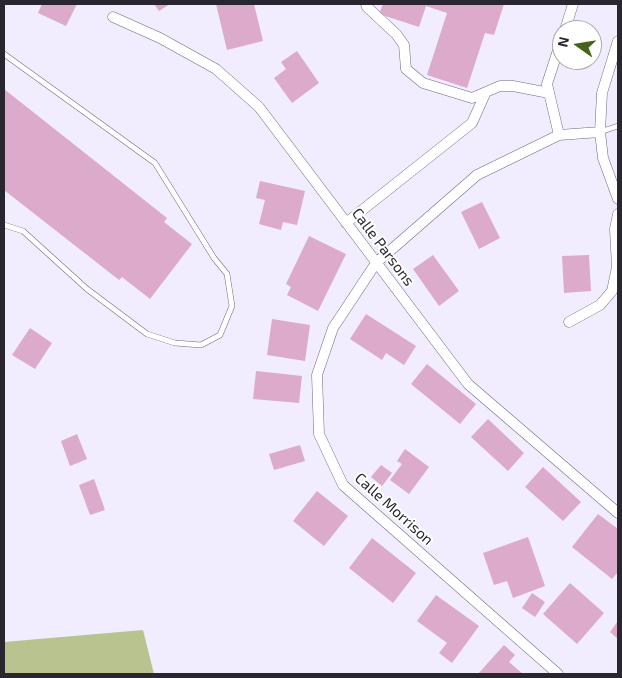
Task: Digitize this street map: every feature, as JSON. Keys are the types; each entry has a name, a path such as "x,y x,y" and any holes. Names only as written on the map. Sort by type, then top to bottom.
{"street":[{"path":"366,4 396,34 404,45 406,70 423,83 472,98 486,94 500,86 512,86 549,93"},
{"path":"568,20 573,4"},
{"name":"Calle Parsons","path":"113,17 160,38 216,69 259,107 468,384 618,513"},
{"path":"618,41 602,93 600,132 603,158 618,199"},
{"path":"552,69 547,84 559,135"},
{"path":"346,223 472,123 486,94"},
{"name":"Calle Morrison","path":"558,674 343,485 319,434 317,375 333,328 376,263 478,175 559,135 600,132"},
{"path":"569,322 600,305 612,290 617,267 615,229 618,214"}],"lane":[{"path":"4,54 155,163 214,258 227,274 232,306 220,335 201,345 175,344 147,334 87,289 24,231 4,225"},
{"path":"600,132 618,126"}],"green space":[{"path":"143,630 154,674 4,674 4,642"}],"building":[{"path":"42,4 77,4 66,26 38,13"},
{"path":"154,4 170,4 159,11"},
{"path":"216,4 254,4 263,41 227,50"},
{"path":"383,4 504,4 494,35 485,33 467,88 427,75 447,13 426,6 419,27 379,14"},
{"path":"297,51 319,83 292,103 274,78 286,69 281,62"},
{"path":"4,89 167,218 164,222 192,244 150,299 122,277 119,280 4,190"},
{"path":"260,181 305,191 297,225 283,222 281,230 259,224 265,200 256,198"},
{"path":"482,202 500,238 479,249 461,212"},
{"path":"309,236 346,254 318,311 287,295 291,287 286,284"},
{"path":"433,255 459,291 439,306 413,269"},
{"path":"589,255 591,291 564,293 562,256"},
{"path":"366,314 416,346 404,365 386,353 382,360 350,339"},
{"path":"272,319 310,325 305,361 267,355"},
{"path":"30,328 52,343 35,369 12,355"},
{"path":"427,364 476,404 460,424 411,384"},
{"path":"256,371 302,376 299,403 253,399"},
{"path":"488,419 524,453 508,471 471,437"},
{"path":"77,434 87,459 70,466 61,441"},
{"path":"300,445 305,461 274,470 269,454"},
{"path":"405,449 429,467 409,494 390,480 402,464 397,461"},
{"path":"381,465 392,473 382,486 371,477"},
{"path":"543,467 581,502 563,521 525,487"},
{"path":"94,479 105,510 90,515 79,485"},
{"path":"317,491 348,516 324,546 293,521"},
{"path":"598,514 618,529 618,572 612,579 572,547"},
{"path":"528,537 545,586 513,598 507,581 494,585 483,553"},
{"path":"372,538 416,573 393,603 349,568"},
{"path":"570,583 604,613 577,644 543,614"},
{"path":"532,593 545,602 535,617 522,608"},
{"path":"436,595 479,626 452,663 439,653 447,643 417,621"},
{"path":"618,621 618,639 610,632"},
{"path":"504,645 515,655 509,662 523,674 478,674"}]}
